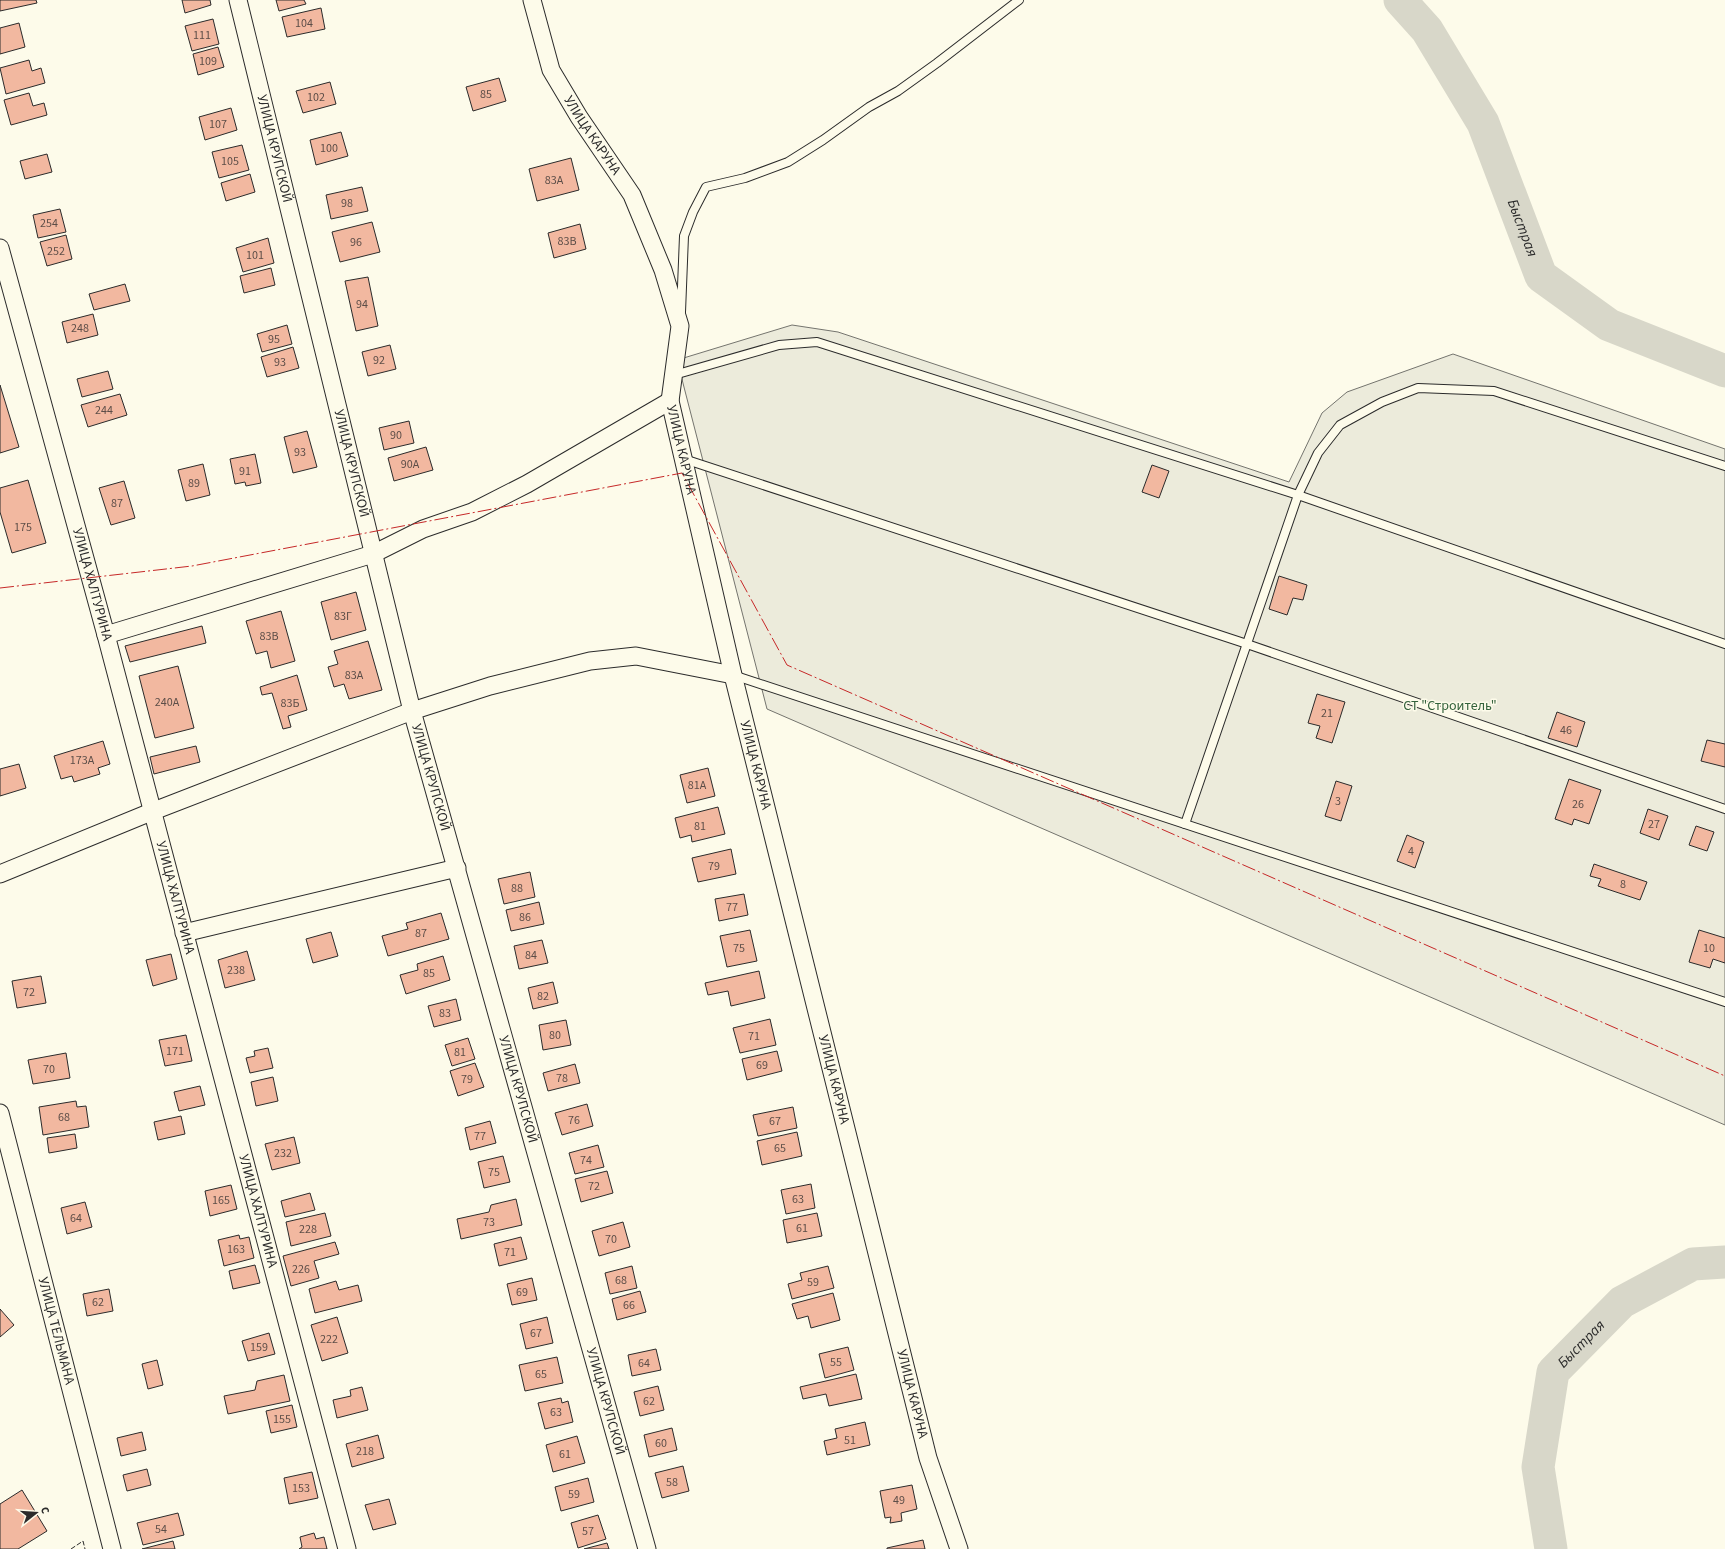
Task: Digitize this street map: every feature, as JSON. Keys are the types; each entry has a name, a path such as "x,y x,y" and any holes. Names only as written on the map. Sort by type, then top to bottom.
{"street":[{"name":"УЛИЦА КРУПСКОЙ","path":"238,0 412,711 647,1549"},
{"name":"УЛИЦА КАРУНА","path":"532,0 551,70 579,117 632,195 663,270 680,326 670,401 733,675 926,1450 959,1549"},
{"name":"УЛИЦА ХАЛТУРИНА","path":"0,248 106,634 151,812 347,1549"},
{"path":"106,634 373,554 423,529 472,512 527,484 670,401"},
{"path":"0,874 151,812 412,711 490,686 590,661 636,656 733,675"},
{"path":"184,933 457,868"},
{"name":"УЛИЦА ТЕЛЬМАНА","path":"0,1113 112,1549"}],"lane":[{"path":"680,326 684,236 693,212 706,188 745,178 788,162 823,140 869,107 898,91 937,63 1018,0"},
{"path":"674,375 779,346 817,342 1298,495 1725,644"},
{"path":"1185,824 1298,495 1318,454 1340,425 1382,402 1418,388 1494,391 1725,466"},
{"path":"684,459 1247,644 1725,809"},
{"path":"733,675 1725,1002"}],"green space":[{"name":"СТ \"Строитель\"","path":"792,325 838,332 1289,482 1322,413 1347,392 1453,354 1725,449 1725,1125 767,709 677,360"}],"building":[{"path":"0,0 36,0 37,3 0,11"},
{"path":"182,0 210,0 211,5 185,13"},
{"path":"276,0 304,0 306,4 279,11"},
{"path":"321,8 325,29 287,37 282,17"},
{"path":"213,19 219,44 192,51 185,26"},
{"path":"19,23 25,47 0,54 0,28"},
{"path":"218,47 224,67 198,75 193,54"},
{"path":"29,60 32,71 41,68 45,83 6,94 0,68"},
{"path":"499,78 506,101 473,111 466,87"},
{"path":"330,82 336,104 303,113 296,91"},
{"path":"29,93 33,106 44,103 47,115 11,125 4,100"},
{"path":"231,108 237,130 205,140 199,117"},
{"path":"341,132 348,156 316,165 310,140"},
{"path":"242,145 249,170 219,178 212,152"},
{"path":"47,154 52,172 25,179 20,161"},
{"path":"571,158 579,190 537,201 529,169"},
{"path":"250,174 255,192 226,201 221,183"},
{"path":"362,187 368,211 331,219 326,195"},
{"path":"60,209 66,232 38,238 33,215"},
{"path":"372,222 380,252 340,262 332,232"},
{"path":"580,224 586,249 554,258 548,233"},
{"path":"66,235 72,259 47,266 40,242"},
{"path":"268,238 274,263 243,272 236,248"},
{"path":"271,268 275,285 244,293 240,276"},
{"path":"368,277 378,326 356,331 345,281"},
{"path":"125,284 130,301 94,310 89,294"},
{"path":"93,314 98,335 67,343 62,322"},
{"path":"287,325 292,344 262,352 257,334"},
{"path":"390,345 396,369 368,376 362,352"},
{"path":"293,347 299,368 267,377 261,357"},
{"path":"108,371 113,389 82,397 77,379"},
{"path":"0,385 19,447 0,453"},
{"path":"120,394 127,415 88,427 81,405"},
{"path":"409,421 414,443 384,450 379,428"},
{"path":"307,431 317,467 293,473 284,437"},
{"path":"426,447 433,470 394,481 388,458"},
{"path":"255,454 261,483 246,486 245,482 235,484 230,459"},
{"path":"203,464 210,495 186,501 178,470"},
{"path":"1152,465 1169,471 1159,498 1142,492"},
{"path":"28,480 46,543 12,553 0,512 0,488"},
{"path":"124,481 135,518 111,525 99,488"},
{"path":"1279,576 1307,585 1303,600 1293,598 1287,615 1269,609"},
{"path":"356,592 366,630 331,640 321,602"},
{"path":"281,611 295,661 271,668 267,651 256,654 246,621"},
{"path":"202,626 206,643 130,662 125,646"},
{"path":"368,641 382,690 349,699 344,684 334,687 328,667 338,664 334,651"},
{"path":"178,666 194,728 155,738 139,676"},
{"path":"297,675 307,710 288,716 291,727 283,729 272,693 262,695 260,687"},
{"path":"1317,694 1345,702 1332,743 1316,738 1320,726 1308,723"},
{"path":"1557,712 1585,722 1577,747 1548,738"},
{"path":"1707,740 1725,744 1725,767 1701,761"},
{"path":"103,741 110,764 98,768 100,774 74,782 72,776 61,779 54,756"},
{"path":"196,746 200,762 154,774 150,757"},
{"path":"19,764 26,788 0,796 0,769"},
{"path":"708,768 715,796 687,803 680,775"},
{"path":"1569,779 1601,790 1589,824 1574,819 1572,825 1555,819"},
{"path":"1336,781 1352,786 1341,821 1325,816"},
{"path":"718,807 725,834 692,842 691,835 680,838 675,818"},
{"path":"1648,809 1668,816 1659,840 1640,833"},
{"path":"1696,826 1714,832 1707,851 1689,845"},
{"path":"1407,835 1424,842 1415,868 1397,861"},
{"path":"731,849 736,874 698,882 692,858"},
{"path":"1594,864 1647,882 1640,900 1598,886 1601,879 1590,876"},
{"path":"530,872 535,897 504,904 498,879"},
{"path":"744,894 748,915 719,921 715,899"},
{"path":"539,902 544,924 511,931 506,910"},
{"path":"441,913 449,939 388,956 382,936 408,929 406,923"},
{"path":"750,930 757,961 727,967 720,936"},
{"path":"1699,930 1725,938 1725,963 1713,959 1710,968 1689,962"},
{"path":"331,932 338,956 313,963 306,939"},
{"path":"542,940 548,963 519,969 514,946"},
{"path":"247,951 255,980 225,988 218,960"},
{"path":"171,954 177,979 153,986 146,960"},
{"path":"443,956 450,980 406,994 400,975 418,970 417,964"},
{"path":"759,971 765,998 731,1006 728,991 708,995 705,983"},
{"path":"41,976 46,1003 17,1008 12,981"},
{"path":"553,982 558,1003 533,1009 528,988"},
{"path":"456,999 461,1020 434,1027 428,1006"},
{"path":"770,1019 776,1045 740,1053 733,1028"},
{"path":"566,1020 571,1045 543,1050 539,1025"},
{"path":"186,1035 192,1061 165,1066 159,1040"},
{"path":"468,1038 475,1059 452,1066 445,1045"},
{"path":"268,1048 273,1068 250,1073 246,1058 255,1056 254,1051"},
{"path":"777,1051 782,1071 747,1080 742,1059"},
{"path":"66,1053 70,1078 33,1084 28,1060"},
{"path":"475,1063 484,1087 458,1096 450,1071"},
{"path":"575,1064 580,1083 548,1091 543,1073"},
{"path":"273,1077 278,1101 256,1106 251,1082"},
{"path":"200,1086 205,1105 179,1111 174,1092"},
{"path":"76,1101 77,1107 86,1106 89,1127 43,1135 39,1107"},
{"path":"587,1104 593,1126 562,1135 555,1113"},
{"path":"793,1107 797,1128 758,1136 753,1115"},
{"path":"181,1116 185,1134 158,1140 154,1122"},
{"path":"490,1121 496,1143 470,1150 465,1128"},
{"path":"797,1132 802,1156 762,1165 757,1141"},
{"path":"75,1134 77,1148 49,1153 47,1138"},
{"path":"294,1137 300,1163 272,1170 265,1144"},
{"path":"598,1145 604,1167 575,1174 569,1153"},
{"path":"503,1156 510,1182 484,1188 478,1162"},
{"path":"607,1171 613,1193 581,1202 575,1179"},
{"path":"811,1184 815,1208 786,1214 781,1190"},
{"path":"231,1185 237,1209 210,1216 205,1191"},
{"path":"310,1193 315,1210 285,1217 281,1201"},
{"path":"516,1199 522,1225 461,1239 457,1219 489,1212 491,1205"},
{"path":"85,1202 92,1227 67,1234 61,1208"},
{"path":"325,1213 331,1236 291,1246 286,1222"},
{"path":"817,1213 822,1236 787,1243 783,1220"},
{"path":"623,1222 630,1247 599,1256 592,1231"},
{"path":"239,1235 240,1239 249,1237 254,1258 224,1266 218,1240"},
{"path":"521,1237 527,1259 499,1266 494,1244"},
{"path":"335,1242 339,1254 314,1261 319,1278 291,1286 283,1256"},
{"path":"255,1265 260,1283 233,1289 229,1271"},
{"path":"632,1266 637,1288 610,1294 605,1273"},
{"path":"828,1266 834,1288 792,1299 788,1284 802,1280 800,1273"},
{"path":"532,1278 537,1300 512,1305 507,1284"},
{"path":"336,1281 339,1290 358,1285 362,1301 315,1313 309,1289"},
{"path":"109,1289 113,1311 87,1316 83,1294"},
{"path":"640,1291 646,1312 617,1320 612,1299"},
{"path":"833,1293 840,1320 811,1328 808,1316 797,1319 792,1304"},
{"path":"0,1309 14,1325 0,1337"},
{"path":"337,1317 348,1353 322,1361 311,1325"},
{"path":"547,1317 553,1343 526,1349 520,1324"},
{"path":"269,1333 275,1354 248,1361 242,1341"},
{"path":"848,1347 854,1370 825,1378 819,1354"},
{"path":"656,1349 661,1370 632,1376 628,1355"},
{"path":"557,1357 563,1383 525,1391 519,1365"},
{"path":"157,1360 163,1385 148,1389 142,1364"},
{"path":"856,1374 862,1399 829,1406 826,1394 803,1399 800,1387"},
{"path":"284,1375 290,1401 228,1414 224,1396 255,1390 257,1381"},
{"path":"658,1386 664,1410 640,1416 634,1392"},
{"path":"362,1387 368,1410 337,1418 333,1400 351,1396 350,1390"},
{"path":"561,1398 562,1403 568,1401 573,1422 545,1429 538,1403"},
{"path":"292,1405 297,1427 271,1433 266,1411"},
{"path":"865,1422 870,1445 827,1455 824,1441 837,1438 835,1429"},
{"path":"672,1428 677,1450 649,1457 644,1435"},
{"path":"142,1432 146,1450 121,1456 117,1438"},
{"path":"378,1435 384,1458 352,1467 346,1444"},
{"path":"577,1436 585,1463 553,1472 546,1445"},
{"path":"683,1466 689,1491 662,1498 655,1473"},
{"path":"147,1469 151,1485 127,1491 123,1475"},
{"path":"312,1472 318,1498 289,1504 284,1478"},
{"path":"588,1478 594,1502 561,1511 555,1487"},
{"path":"912,1485 917,1509 901,1513 902,1521 890,1523 891,1517 885,1518 880,1491"},
{"path":"22,1490 47,1531 18,1549 0,1549 0,1504"},
{"path":"389,1499 396,1524 373,1530 365,1505"},
{"path":"178,1513 184,1535 143,1545 137,1523"},
{"path":"598,1515 606,1539 578,1548 571,1523"},
{"path":"314,1533 316,1539 324,1537 327,1549 299,1549 302,1547 300,1537"},
{"path":"923,1540 925,1549 887,1549 887,1548"},
{"path":"173,1541 175,1549 142,1549"},
{"path":"607,1543 609,1549 584,1549"}],"waterway":[{"name":"Быстрая","path":"1400,0 1427,30 1483,123 1541,276 1609,325 1725,371"},
{"name":"Быстрая","path":"1551,1549 1538,1467 1553,1372 1622,1302 1693,1264 1725,1262"}],"fence":[{"path":"71,1549 83,1541 85,1549"}],"power":[{"path":"0,588 192,566 682,473 787,665 1725,1076"}]}
